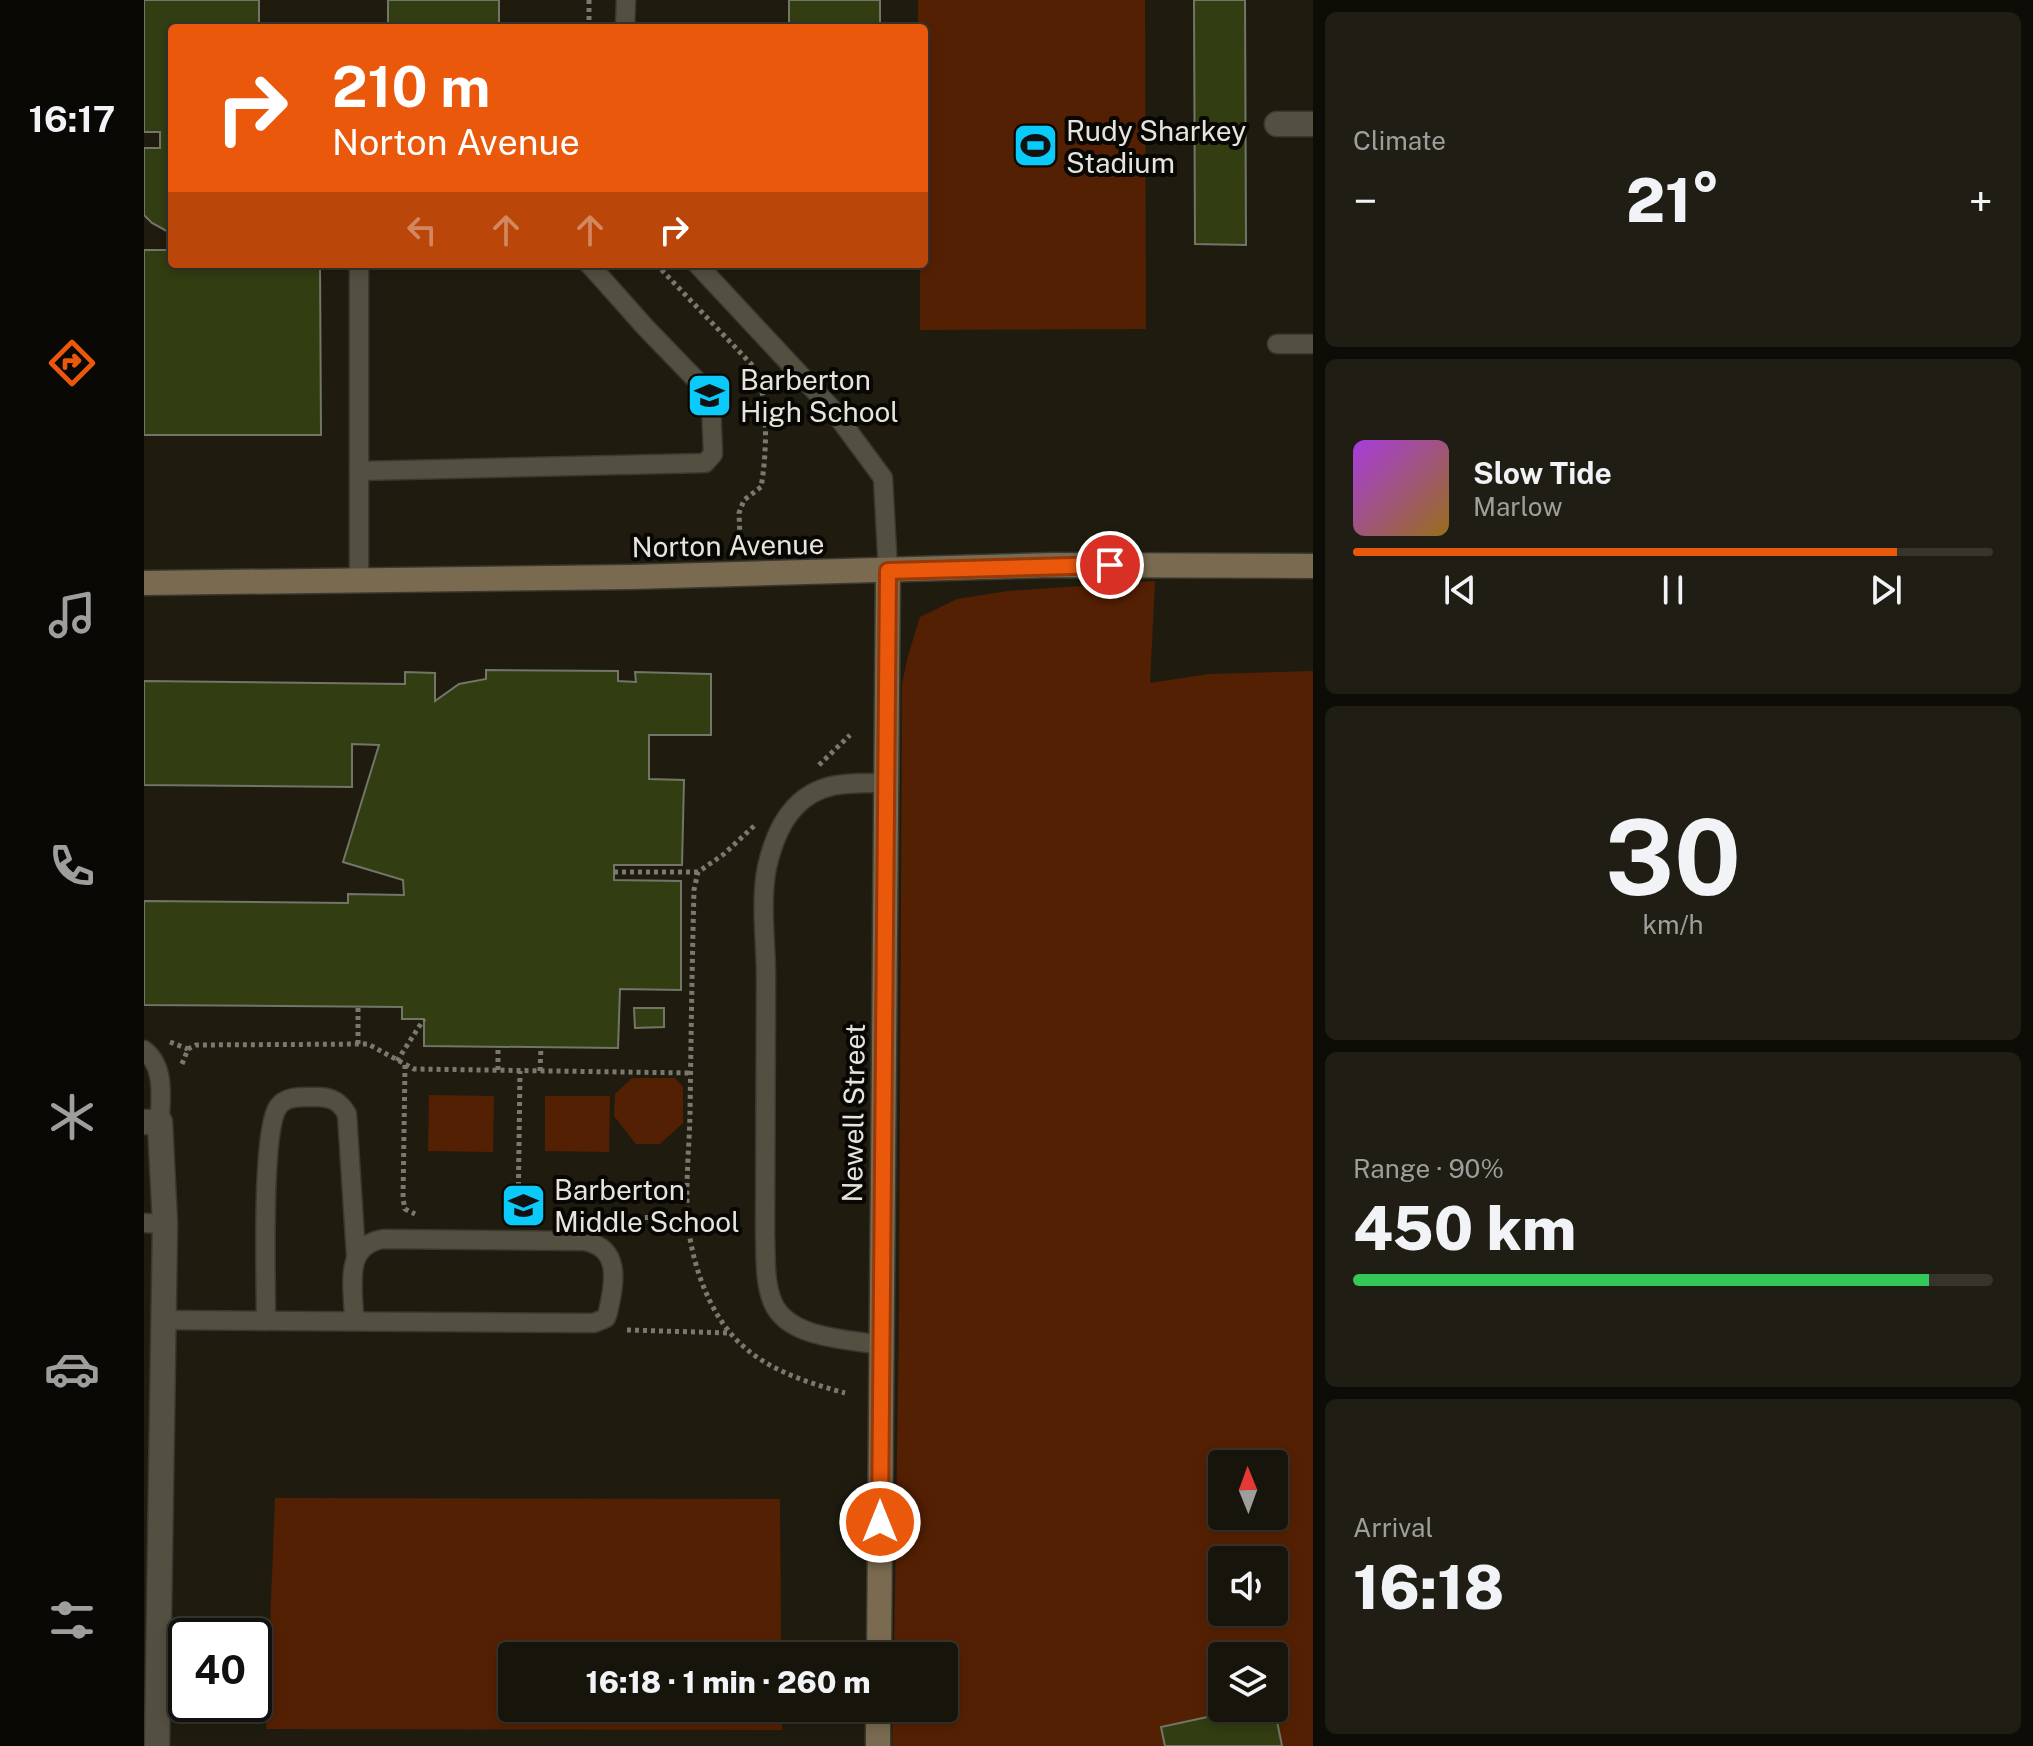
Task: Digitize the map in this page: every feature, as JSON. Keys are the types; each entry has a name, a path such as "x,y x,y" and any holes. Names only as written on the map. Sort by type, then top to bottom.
{"main road":[{"name":"Norton Avenue","path":"144,583 888,571 1053,565 1313,566"},
{"name":"Newell Street","path":"879,1642 888,571"},
{"path":"878,1722 878,1746"}],"street":[{"path":"1277,124 1313,124"},
{"path":"152,1122 154,1223 163,1320 157,1746"}],"lane":[{"path":"625,24 626,0"},
{"path":"359,268 359,581"},
{"path":"359,471 705,463 713,454 711,403 705,389 593,268"},
{"path":"701,268 832,409 883,478 888,571"},
{"path":"1277,344 1313,344"},
{"path":"881,1345 809,1331 784,1317 773,1304 767,1278 765,1234 764,895 772,848 781,826 794,807 829,784 886,783"},
{"path":"144,1050 160,1073 152,1122"},
{"path":"266,1321 268,1145 275,1114 279,1105 286,1100 324,1097 341,1104 347,1114 356,1255 354,1321"},
{"path":"163,1320 594,1323 606,1318 611,1302 612,1259 607,1249 597,1243 383,1239 362,1246 356,1255"}],"path":[{"path":"589,0 589,24"},
{"path":"614,872 698,872 724,854"},
{"path":"698,872 694,890 688,1218 700,1280 714,1309 731,1333 752,1354 773,1369 807,1383 845,1393"},
{"path":"358,1007 358,1044"},
{"path":"397,1061 424,1019"},
{"path":"182,1070 182,1060 188,1049 196,1045 368,1044 414,1069 691,1073"},
{"path":"498,1047 498,1070"},
{"path":"540,1071 541,1047"},
{"path":"405,1065 403,1199 405,1209 426,1215"},
{"path":"518,1240 520,1071"},
{"path":"518,1217 533,1217"},
{"path":"595,1217 688,1218"},
{"path":"606,1318 623,1330 731,1333"}],"shaded area":[{"name":"Rudy Sharkey Stadium","path":"918,0 1145,0 1146,329 920,330 920,268 928,268 928,24 918,24"},
{"path":"1155,581 1150,683 1209,674 1313,671 1313,1746 892,1746 893,1722 958,1722 958,1642 894,1642 902,684 920,617 957,599 1008,591"},
{"path":"632,1078 675,1078 683,1087 683,1123 660,1144 636,1144 614,1116 615,1094"},
{"path":"429,1095 494,1096 493,1152 428,1151"},
{"path":"545,1096 610,1096 609,1152 545,1151"},
{"path":"275,1498 780,1499 781,1642 498,1642 498,1722 782,1722 782,1730 266,1729 266,1722 272,1722 270,1618"}],"building":[{"path":"144,0 259,0 259,24 168,24 168,232 144,215 144,148 160,148 160,132 144,132"},
{"path":"388,0 499,0 499,24 388,24"},
{"path":"789,0 880,0 880,24 789,24"},
{"path":"1194,0 1245,0 1246,245 1195,244"},
{"path":"144,250 168,250 168,268 320,268 321,435 144,435"},
{"path":"486,670 618,671 618,681 636,682 635,672 711,674 711,735 649,735 649,779 684,780 682,865 614,865 614,880 681,881 681,990 620,989 618,1048 424,1046 424,1019 402,1019 402,1007 144,1005 144,901 348,903 348,894 404,895 403,880 343,862 379,745 352,744 352,787 144,785 144,681 405,684 405,672 435,673 435,701 459,684 486,679"},
{"path":"634,1008 664,1008 664,1027 635,1028"},
{"path":"1208,1717 1208,1722 1277,1722 1282,1746 1165,1746 1161,1727"}],"place":[{"name":"Rudy Sharkey Stadium","path":"1035,146"},
{"name":"Barberton High School","path":"709,395"},
{"name":"Barberton Middle School","path":"523,1205"}],"route":[{"path":"880,1522 888,571 1110,565"}]}
